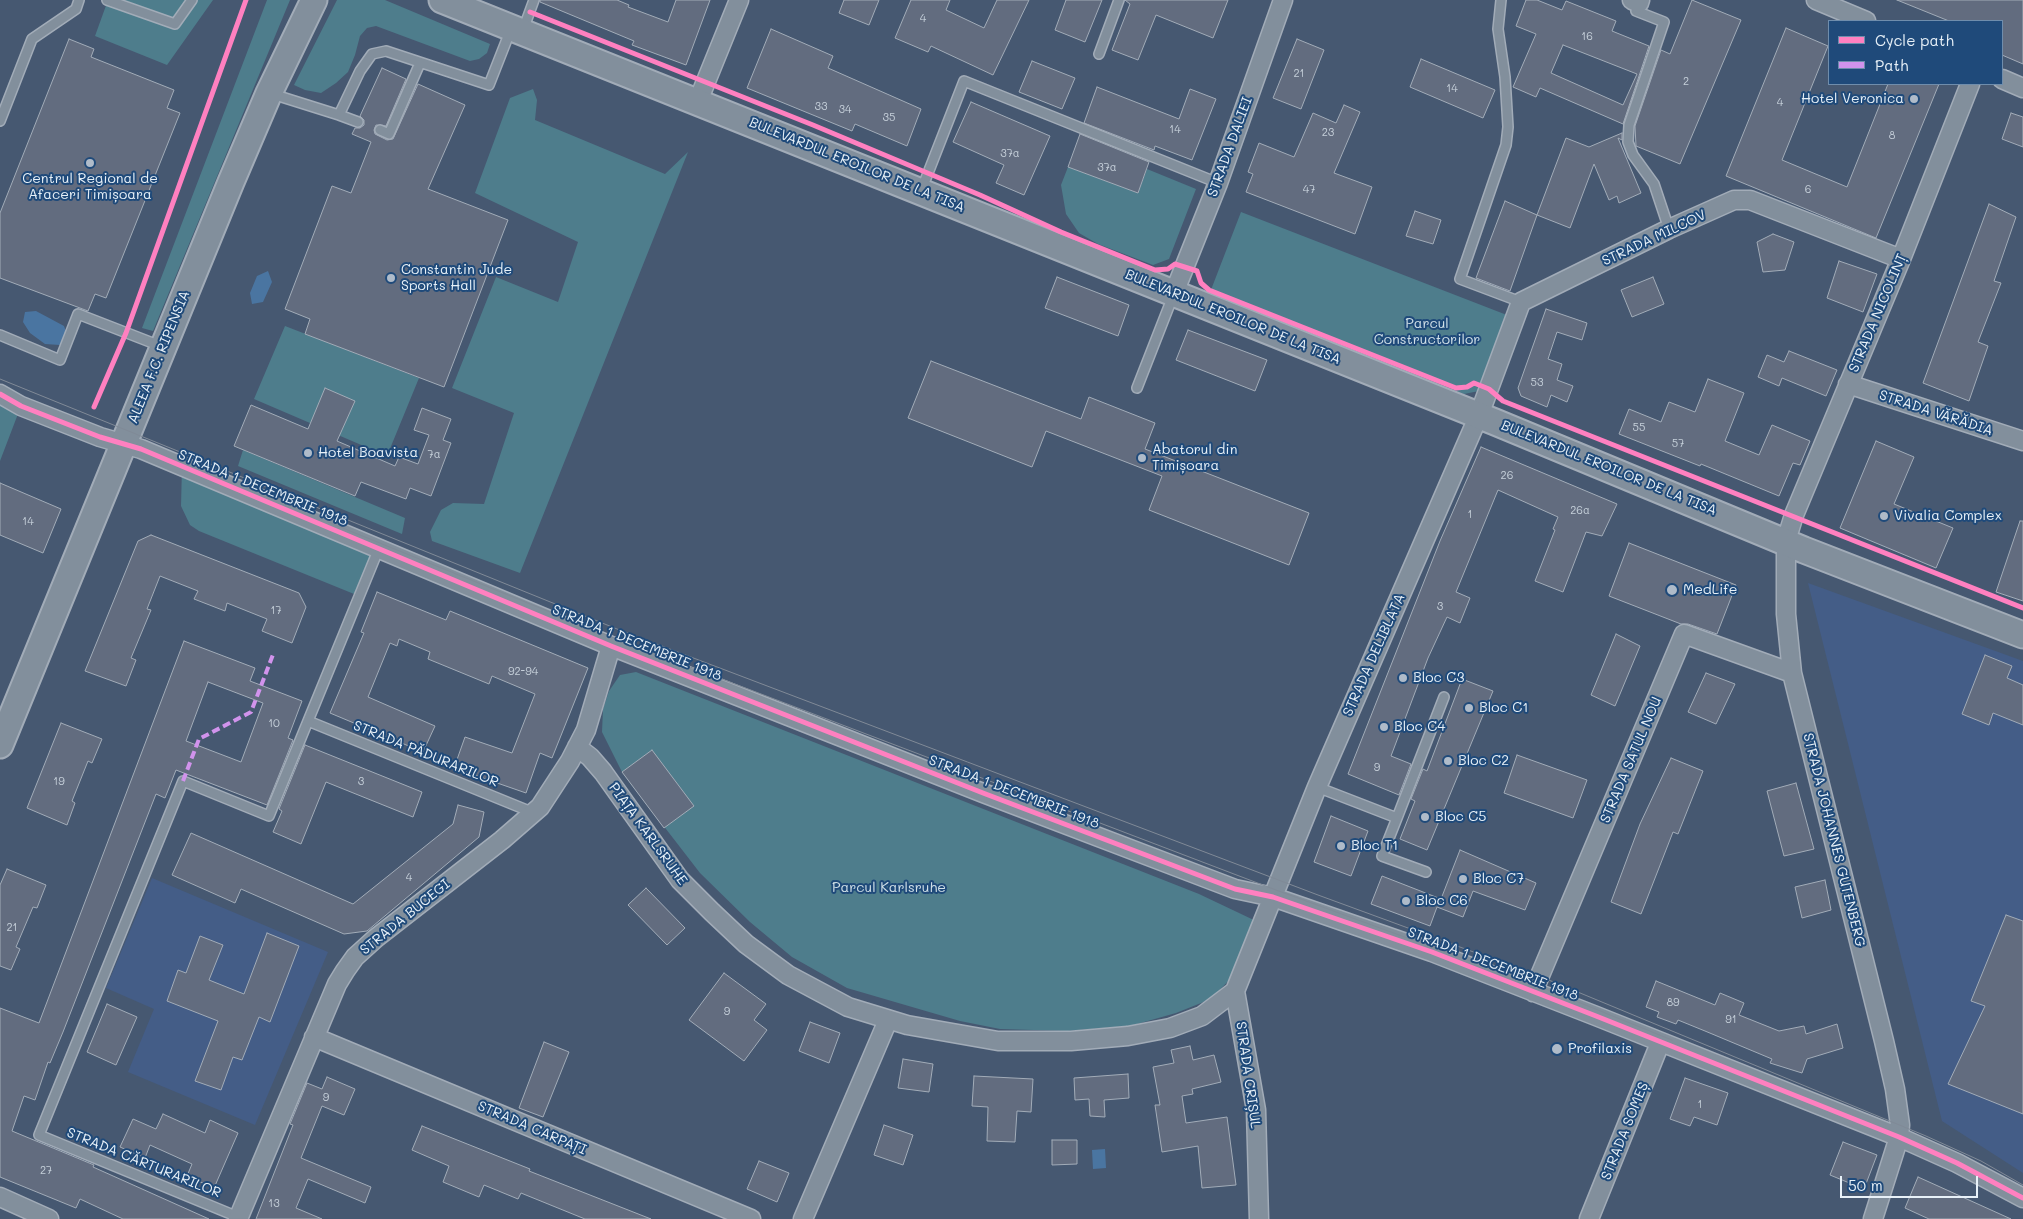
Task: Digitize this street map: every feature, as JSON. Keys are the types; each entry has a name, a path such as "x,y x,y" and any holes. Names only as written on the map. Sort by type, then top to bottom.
{"street":[{"name":"ALEEA F.C. RIPENSIA","path":"0,745 269,93 314,0"},
{"name":"BULEVARDUL EROILOR DE LA TISA","path":"442,0 698,101 2023,635"},
{"path":"698,101 739,0"},
{"name":"STRADA DALIEI","path":"1174,293 1218,183 1283,0"},
{"path":"1816,0 1864,20"},
{"path":"2003,79 2023,88"},
{"name":"STRADA NICOLINȚ","path":"1786,541 1794,515 1902,259 1970,85"},
{"name":"STRADA MILCOV","path":"1521,302 1669,229 1734,200 1750,200 1902,259"},
{"path":"1479,415 1521,302"},
{"name":"STRADA VĂRĂDIA","path":"1848,384 2023,441"},
{"name":"STRADA 1 DECEMBRIE 1918","path":"0,394 21,406 149,453 611,646 983,793 1235,889 1273,897 1432,952 1660,1042 1899,1137 1957,1163 2023,1198"},
{"name":"STRADA DELIBLATA","path":"1273,897 1317,787 1479,415"},
{"name":"STRADA JOHANNES GUTENBERG","path":"1786,541 1786,614 1792,674 1884,1041 1895,1089 1900,1125 1899,1137 1873,1219"},
{"name":"STRADA SATUL NOU","path":"1533,992 1684,634 1792,674"},
{"name":"STRADA BUCEGI","path":"238,1218 337,984 355,956 534,813 555,786 586,730 611,646"},
{"name":"PIAȚA KARLSRUHE","path":"577,747 590,757 603,772 680,880 746,944 788,975 848,1007 888,1020 946,1033 998,1041 1071,1041 1128,1036 1170,1028 1202,1016 1235,991"},
{"path":"1235,991 1273,897"},
{"name":"STRADA CRIȘUL","path":"1235,991 1256,1110 1259,1219"},
{"path":"803,1219 888,1020"},
{"name":"STRADA CARPAȚI","path":"314,1037 751,1219"},
{"name":"STRADA SOMEȘ","path":"1589,1219 1660,1042"},
{"path":"0,1197 49,1219"}],"lane":[{"path":"0,121 32,39 76,9 79,0"},
{"path":"107,0 175,24 192,0"},
{"path":"339,115 360,71 372,54 386,51 489,84 534,0"},
{"path":"1098,54 1119,0"},
{"path":"1501,0 1498,29 1505,77 1508,127 1506,145 1460,279 1521,302"},
{"path":"1637,1 1636,11 1664,22 1629,126 1628,142 1633,155 1654,184 1669,229"},
{"path":"380,130 389,134 420,63"},
{"path":"920,191 964,81 1218,183"},
{"path":"269,93 358,122"},
{"path":"1137,388 1174,293"},
{"path":"0,335 60,360 78,314 164,347"},
{"path":"308,720 379,548"},
{"path":"1426,872 1382,856 1444,697"},
{"name":"STRADA PĂDURARILOR","path":"308,720 534,813"},
{"name":"STRADA CĂRTURARILOR","path":"238,1218 39,1135 183,781 269,816 308,720"},
{"path":"1317,787 1397,818"}],"shaded area":[{"path":"268,271 272,282 263,302 252,304 250,293 257,276"},
{"path":"36,311 64,326 68,337 60,345 45,344 30,333 23,322 25,312"},
{"path":"1808,583 2023,661 2023,1173 1942,1121"},
{"path":"152,878 328,952 255,1125 128,1072 154,1009 106,988"},
{"path":"1105,1149 1106,1168 1093,1169 1092,1150"}],"green space":[{"path":"108,0 213,0 167,65 95,36"},
{"path":"267,0 290,0 153,331 142,328"},
{"path":"337,0 385,0 490,44 487,53 479,59 470,61 376,26 367,28 360,36 348,72 321,93 305,90 294,85"},
{"path":"533,89 537,100 535,120 665,174 688,152 520,573 432,541 430,532 441,510 453,503 484,504 514,413 452,388 496,277 558,302 578,242 475,193 510,98"},
{"path":"1068,167 1138,193 1147,169 1196,189 1169,259 1153,265 1098,244 1079,233 1066,214 1061,185"},
{"name":"Parcul Constructorilor","path":"1241,212 1512,317 1479,391 1464,394 1209,295"},
{"path":"285,326 419,378 387,456 254,399"},
{"path":"0,398 21,406 0,461"},
{"path":"243,450 405,518 402,534 238,466"},
{"path":"182,466 379,548 359,596 199,531 190,525 181,506"},
{"name":"Parcul Karlsruhe","path":"636,672 1199,894 1258,922 1237,972 1211,999 1176,1013 1130,1026 1067,1031 1000,1029 960,1021 847,988 792,957 750,922 700,873 622,772 602,732 603,709 609,691 620,675"}],"building":[{"path":"540,0 617,0 629,5 628,7 668,22 676,0 710,0 686,65 632,45 634,41 540,2"},
{"path":"844,0 879,0 869,25 839,13"},
{"path":"911,0 950,0 946,10 984,28 997,0 1029,0 993,75 931,46 928,52 895,38"},
{"path":"1066,0 1102,0 1085,42 1055,30"},
{"path":"1125,0 1228,0 1213,38 1156,15 1138,60 1112,50 1130,4"},
{"path":"1526,0 1537,0 1562,10 1566,1 1616,21 1612,31 1649,46 1623,124 1540,88 1536,97 1513,87 1536,34 1516,26","holes":["1563,45 1637,74 1623,105 1551,73"]},
{"path":"1692,0 1741,20 1680,164 1636,146 1635,126 1661,50 1670,54"},
{"path":"1897,0 2023,0 2023,64 2003,55 2003,20 1947,20"},
{"path":"1786,28 1828,46 1782,160 1847,187 1888,85 1939,85 1876,238 1726,176"},
{"path":"771,29 833,56 828,68 921,109 907,146 855,124 852,131 747,88"},
{"name":"Centrul Regional de Afaceri Timișoara","path":"69,39 94,49 91,57 174,90 167,108 180,113 106,298 95,294 88,311 0,278 0,213"},
{"path":"1297,39 1324,50 1301,109 1273,98"},
{"path":"1421,59 1495,90 1483,118 1410,87"},
{"path":"1032,61 1075,78 1062,109 1019,92"},
{"name":"Constantin Jude Sports Hall","path":"382,68 406,79 386,126 376,125 375,134 387,140 393,139 418,84 465,105 428,189 508,220 444,387 305,334 310,319 285,309 332,186 351,193 371,142 352,134 355,128 360,128 364,125 364,120 360,116"},
{"path":"1097,87 1179,119 1190,89 1216,99 1192,160 1155,146 1154,150 1084,123"},
{"path":"971,102 1050,136 1024,195 996,183 1004,165 953,142"},
{"path":"1344,105 1360,112 1334,173 1372,187 1355,234 1246,192 1253,174 1248,172 1259,143 1294,157 1313,113 1336,123"},
{"path":"2011,113 2023,117 2023,147 2002,139"},
{"path":"1622,133 1622,140 1618,138 1641,193 1619,203 1617,196 1609,200 1594,164 1570,228 1537,215 1566,138 1589,147"},
{"path":"1080,134 1149,162 1138,193 1068,167"},
{"path":"1505,201 1537,215 1510,291 1476,278"},
{"path":"1989,204 2016,217 1994,281 2001,283 1978,342 1988,346 1969,401 1923,383"},
{"path":"1415,211 1441,220 1433,244 1406,236"},
{"path":"1773,234 1794,242 1785,270 1763,272 1757,242"},
{"path":"1839,261 1877,274 1863,312 1827,298"},
{"path":"1057,277 1129,305 1118,336 1045,308"},
{"path":"1653,277 1664,304 1632,317 1621,290"},
{"path":"1546,309 1587,323 1582,340 1557,332 1548,359 1562,364 1557,380 1573,386 1567,402 1551,395 1547,407 1521,396 1518,388"},
{"path":"1188,330 1267,360 1255,391 1176,360"},
{"path":"1789,351 1837,370 1826,396 1782,378 1779,386 1758,377 1767,355 1784,362"},
{"name":"Abatorul din Timișoara","path":"931,361 1081,419 1089,397 1155,423 1145,449 1309,513 1289,565 1149,510 1162,476 1046,431 1032,467 908,418"},
{"path":"1708,379 1744,393 1725,441 1759,455 1772,425 1810,441 1800,465 1793,463 1779,496 1701,464 1700,466 1619,434 1629,409 1661,422 1669,402 1695,412"},
{"path":"325,388 355,401 337,441 395,466 399,457 418,464 429,435 414,430 422,408 451,419 443,440 451,443 431,496 410,488 406,499 361,482 355,496 234,446 251,405 308,429"},
{"name":"Vivalia Complex","path":"1876,441 1914,457 1894,504 1953,528 1936,568 1840,528"},
{"path":"1481,447 1617,504 1602,536 1586,532 1563,592 1535,581 1555,530 1553,529 1558,517 1498,490 1456,592 1470,598 1460,623 1447,617 1428,658 1391,756 1411,764 1399,795 1348,774 1440,541"},
{"path":"0,483 61,509 43,553 0,535"},
{"path":"2020,521 2023,521 2023,601 1996,592"},
{"path":"151,535 299,593 306,607 292,643 262,631 267,619 227,603 225,611 194,599 198,591 160,576 147,609 151,610 131,658 136,660 126,686 85,671 138,541"},
{"name":"MedLife","path":"1629,543 1736,585 1717,634 1688,624 1681,624 1609,596"},
{"path":"377,592 446,620 450,611 588,668 552,758 540,753 526,793 454,768 465,737 512,753 535,694 492,676 489,684 428,659 430,652 399,639 397,646 390,643 368,697 435,726 423,752 330,713 364,633 361,632"},
{"path":"1616,634 1640,646 1615,706 1591,695"},
{"path":"184,641 255,668 250,681 302,701 288,738 293,740 267,805 176,770 165,798 156,794 63,1032 50,1063 48,1062 35,1100 24,1096 12,1131 94,1165 93,1167 209,1219 123,1219 80,1199 76,1208 0,1177 0,1008 39,1023","holes":["208,682 263,703 241,762 186,741"]},
{"path":"1985,655 2012,666 2007,678 2023,685 2023,725 1993,713 1989,725 1962,714"},
{"path":"1706,673 1735,684 1716,724 1688,712"},
{"path":"1462,679 1493,691 1427,850 1400,839 1415,801 1411,799 1423,769 1427,771"},
{"path":"61,723 102,739 92,763 88,761 72,801 75,803 67,825 27,808"},
{"path":"305,745 422,792 413,817 326,782 301,844 273,832 282,811 279,809"},
{"path":"652,750 694,806 664,828 622,772"},
{"path":"1517,755 1587,780 1573,818 1504,793"},
{"path":"1671,758 1703,771 1678,834 1673,832 1641,914 1611,902 1640,824"},
{"path":"1796,783 1814,849 1784,856 1767,791"},
{"path":"458,805 484,812 479,837 367,931 344,934 241,889 235,903 172,875 191,833 353,904 453,824"},
{"name":"Bloc T1","path":"1331,816 1368,831 1351,876 1314,862"},
{"path":"1460,850 1536,883 1525,910 1473,891 1463,917 1437,907 1430,926 1371,904 1382,876 1441,899"},
{"path":"7,869 46,885 37,908 33,907 16,947 20,949 11,970 0,966 0,885"},
{"path":"1825,880 1831,910 1802,918 1795,887"},
{"path":"646,888 685,928 667,945 628,905"},
{"path":"2006,915 2023,921 2023,1114 1948,1084 1985,1006 1971,1001"},
{"path":"267,933 299,946 270,1022 259,1017 242,1060 233,1057 221,1090 195,1081 218,1021 167,1001 178,970 186,973 200,936 223,945 209,980 244,994"},
{"path":"724,973 766,1004 754,1020 767,1030 744,1061 689,1020"},
{"path":"1656,981 1715,1005 1720,993 1744,1003 1739,1015 1779,1031 1804,1026 1806,1034 1837,1024 1843,1048 1807,1059 1802,1073 1770,1063 1772,1059 1678,1020 1676,1024 1657,1017 1659,1012 1646,1007"},
{"path":"107,1004 137,1017 116,1065 87,1052"},
{"path":"810,1022 840,1033 829,1063 799,1051"},
{"path":"544,1042 569,1052 543,1117 519,1108"},
{"path":"1190,1046 1193,1060 1214,1055 1221,1082 1192,1089 1193,1094 1182,1096 1186,1123 1227,1117 1236,1185 1202,1188 1198,1146 1162,1152 1155,1105 1160,1105 1153,1067 1174,1063 1171,1050"},
{"path":"903,1059 933,1064 929,1092 898,1088"},
{"path":"1128,1074 1129,1098 1104,1100 1105,1117 1090,1116 1089,1099 1075,1100 1074,1078"},
{"path":"974,1076 1033,1079 1031,1112 1017,1111 1015,1142 987,1141 988,1107 972,1106"},
{"path":"327,1077 355,1089 344,1115 322,1106 301,1158 371,1187 365,1203 308,1179 296,1208 322,1219 256,1219 293,1125 290,1124 307,1083 322,1089"},
{"path":"1685,1078 1728,1093 1717,1125 1694,1117 1690,1126 1670,1119"},
{"path":"163,1114 205,1133 210,1120 238,1133 214,1188 187,1176 192,1164 150,1145 145,1158 120,1147 133,1119 156,1129"},
{"path":"884,1125 913,1135 903,1165 874,1155"},
{"path":"422,1126 651,1219 585,1219 521,1193 518,1199 484,1185 479,1197 443,1182 449,1166 412,1150"},
{"path":"1052,1140 1077,1140 1077,1164 1052,1165"},
{"path":"1843,1142 1877,1155 1864,1189 1830,1175"},
{"path":"759,1161 789,1173 777,1202 747,1189"},
{"path":"1918,1177 2011,1219 1929,1219 1905,1208"}],"tram line":[{"path":"0,379 617,629 1318,895 1539,976 1926,1136 1981,1161 2023,1185"},
{"path":"328,522 614,638 1276,890 1536,985 1672,1040"}],"marked path":[{"path":"183,781 199,739 251,712 274,652"}],"cycle path":[{"path":"94,407 126,333 246,0"},
{"path":"530,12 813,125 980,195 1061,232 1155,270 1168,269 1175,264 1197,271 1201,283 1209,290 1456,388 1467,387 1474,383 1489,389 1503,401 2023,608"},
{"path":"0,394 21,406 100,437 141,449 611,646 983,793 1235,889 1273,897 1432,952 1596,1016 1899,1137 1957,1163 2023,1198"}],"place":[{"name":"Hotel Veronica","path":"1914,99"},
{"name":"Centrul Regional de Afaceri Timișoara","path":"90,163"},
{"name":"Constantin Jude Sports Hall","path":"391,278"},
{"name":"Hotel Boavista","path":"308,453"},
{"name":"Abatorul din Timișoara","path":"1142,458"},
{"name":"Vivalia Complex","path":"1884,516"},
{"name":"MedLife","path":"1672,590"},
{"name":"Bloc C3","path":"1403,678"},
{"name":"Bloc C1","path":"1469,708"},
{"name":"Bloc C4","path":"1384,727"},
{"name":"Bloc C2","path":"1448,761"},
{"name":"Bloc C5","path":"1425,817"},
{"name":"Bloc T1","path":"1341,846"},
{"name":"Bloc C7","path":"1463,879"},
{"name":"Bloc C6","path":"1406,901"},
{"name":"Profilaxis","path":"1557,1049"}]}
